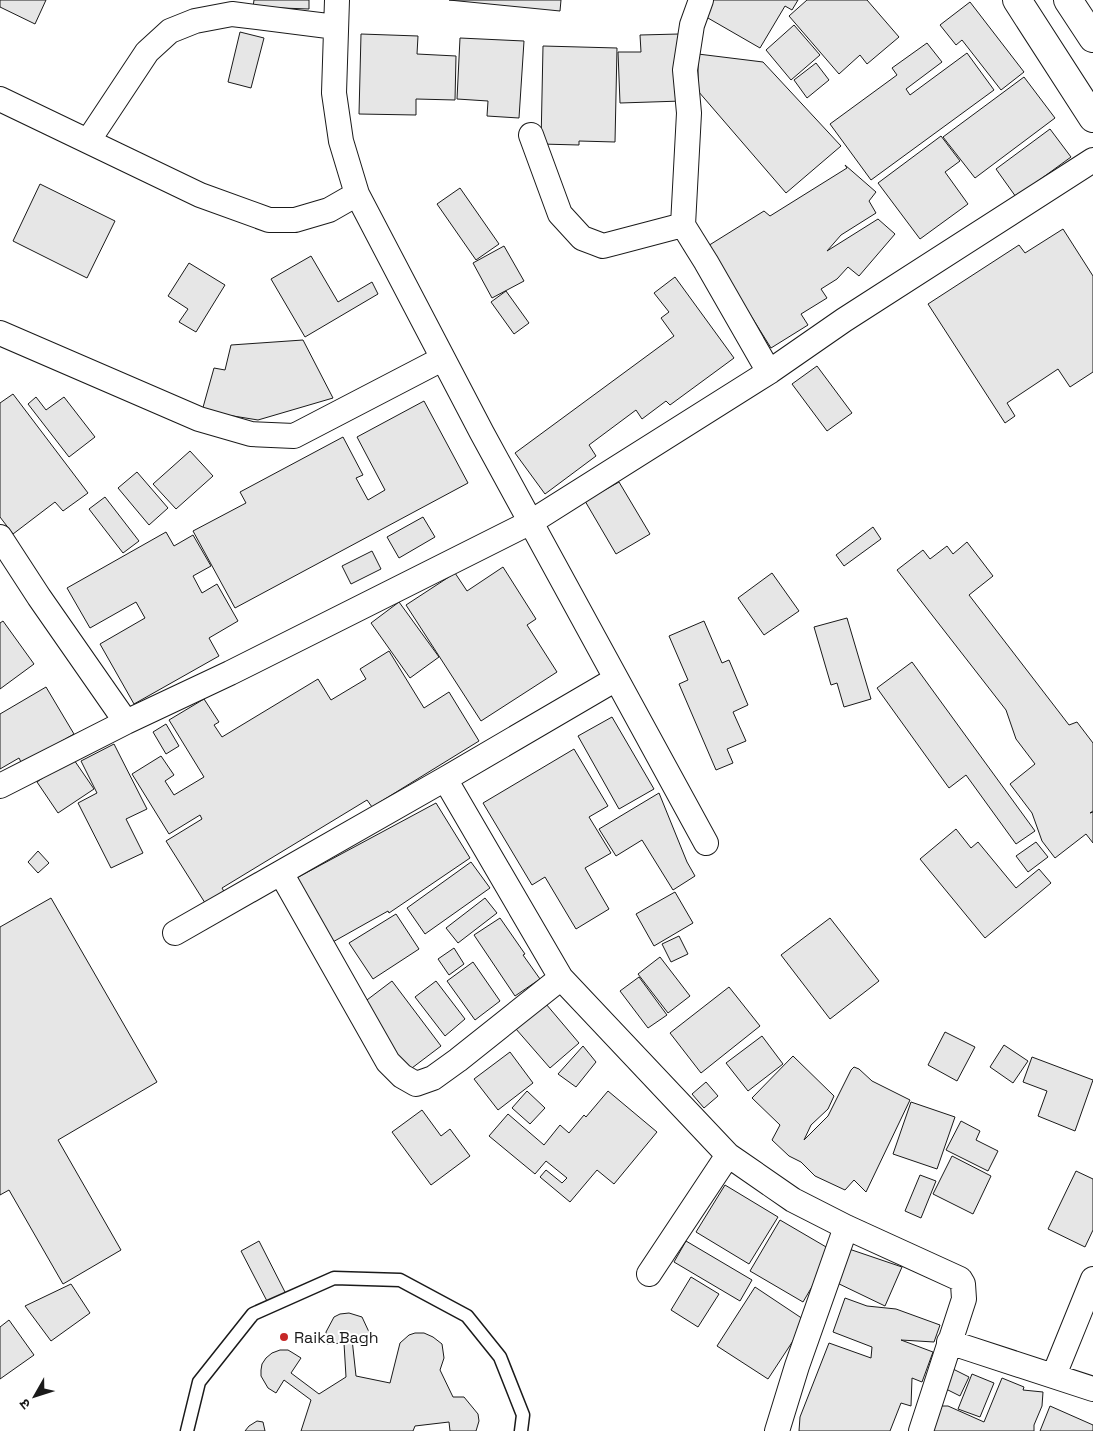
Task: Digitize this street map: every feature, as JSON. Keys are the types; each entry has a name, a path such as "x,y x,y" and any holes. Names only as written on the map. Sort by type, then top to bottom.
{"street":[{"path":"337,0 334,93 341,141 356,194 442,359 706,843"},
{"path":"701,0 692,25 685,70 689,113 683,225 768,372"},
{"path":"1017,0 1093,118"},
{"path":"1068,0 1093,38"},
{"path":"88,141 147,52 170,31 196,21 232,14 336,27"},
{"path":"0,99 200,195 269,220 295,220 329,210 356,194"},
{"path":"531,136 560,214 582,238 603,246 683,225"},
{"path":"0,786 531,522 768,372 844,320 1093,160"},
{"path":"0,333 199,419 251,434 294,436 442,359"},
{"path":"0,536 39,597 126,722"},
{"path":"175,934 616,679"},
{"path":"445,779 562,978 728,1155 793,1200 846,1227 960,1279 963,1284 964,1298 921,1431"},
{"path":"281,873 388,1062 402,1076 416,1084 433,1078 458,1060 562,978"},
{"path":"649,1274 728,1155"},
{"path":"778,1431 797,1366 846,1227"},
{"path":"1054,1375 1093,1279"},
{"path":"949,1342 1093,1389"}],"lane":[{"path":"187,1431 199,1382 253,1314 334,1278 400,1280 467,1316 500,1357 523,1415 521,1431"}],"building":[{"path":"0,0 46,0 35,24 0,7"},
{"path":"254,0 309,0 309,9 253,7"},
{"path":"449,0 561,0 560,11"},
{"path":"709,0 798,0 792,10 785,6 760,48 701,14"},
{"path":"807,0 867,0 899,37 867,64 860,55 839,74 789,16"},
{"path":"970,2 1024,72 1001,90 962,40 956,45 940,25"},
{"path":"794,25 820,55 791,80 766,50"},
{"path":"240,32 264,38 251,88 228,82"},
{"path":"361,34 418,36 417,54 456,56 455,100 416,99 416,115 359,114"},
{"path":"679,34 682,101 620,103 618,52 641,52 640,35"},
{"path":"460,38 524,41 519,118 487,116 488,101 457,99"},
{"path":"927,43 942,62 906,89 910,95 967,53 994,90 871,180 830,124 897,75 892,68"},
{"path":"543,46 617,48 615,142 579,141 579,145 541,144"},
{"path":"698,54 763,62 841,146 786,193 698,91"},
{"path":"816,63 829,80 807,98 794,80"},
{"path":"1024,77 1055,118 975,178 943,137"},
{"path":"1050,129 1071,157 1016,197 996,169"},
{"path":"941,136 960,161 945,172 968,204 920,239 878,183"},
{"path":"845,165 876,192 869,201 876,213 841,235 827,251 878,219 895,234 859,276 848,267 837,279 821,289 827,298 801,314 808,325 771,348 723,271 703,249 764,211 770,216 847,168"},
{"path":"40,184 115,221 87,278 13,241"},
{"path":"460,188 499,244 476,260 437,204"},
{"path":"1063,229 1093,276 1093,372 1070,387 1058,369 1007,403 1015,416 1005,423 928,304 1019,245 1025,253"},
{"path":"504,246 524,281 492,298 473,263"},
{"path":"311,256 338,302 372,282 378,294 305,337 271,279"},
{"path":"189,263 225,285 196,332 179,322 188,309 168,296"},
{"path":"675,277 734,358 670,405 666,401 642,419 636,410 589,445 596,456 545,494 515,453 674,336 661,318 669,312 654,293"},
{"path":"506,291 529,323 514,334 491,302"},
{"path":"303,340 333,398 258,420 202,411 214,368 225,370 231,345"},
{"path":"817,366 852,413 827,431 792,384"},
{"path":"13,394 88,493 63,511 55,502 13,534 0,517 0,403"},
{"path":"36,397 46,410 64,397 95,437 69,457 28,404"},
{"path":"424,401 468,483 235,608 193,531 246,503 240,492 343,437 363,475 356,478 368,500 385,490 357,437"},
{"path":"190,451 213,476 176,509 153,484"},
{"path":"137,472 168,508 149,525 118,488"},
{"path":"619,482 650,534 616,554 585,501"},
{"path":"105,497 139,541 123,553 89,509"},
{"path":"423,517 435,537 399,558 387,537"},
{"path":"873,527 881,539 844,566 836,555"},
{"path":"166,532 174,546 193,535 211,566 193,576 202,593 217,584 238,621 209,638 219,656 134,704 100,644 145,618 136,602 90,628 67,588"},
{"path":"967,542 993,576 969,595 1069,725 1077,722 1093,743 1093,811 1090,813 1093,812 1093,843 1086,834 1055,858 1042,841 1032,813 1010,784 1035,764 1016,739 1006,710 897,570 923,550 930,559 947,546 953,554"},
{"path":"372,551 381,569 351,584 342,566"},
{"path":"503,567 536,619 527,625 557,672 481,721 406,605 455,573 467,591"},
{"path":"772,573 799,611 764,635 738,598"},
{"path":"399,602 439,657 410,678 371,623"},
{"path":"847,618 871,699 844,707 837,683 831,685 814,627"},
{"path":"3,621 34,664 0,689 0,623"},
{"path":"704,621 722,663 729,660 748,705 733,712 746,741 727,749 733,763 716,770 679,684 688,680 669,636"},
{"path":"389,651 424,708 449,692 479,741 372,807 367,800 222,888 226,895 207,906 166,841 202,819 200,815 169,834 132,774 161,756 174,775 165,781 174,795 204,777 169,720 204,699 219,722 214,725 222,737 318,679 331,700 366,679 360,669"},
{"path":"912,662 1035,831 1016,844 966,775 949,788 877,688"},
{"path":"46,687 74,734 22,764 19,758 0,769 0,714"},
{"path":"612,717 654,789 619,809 578,736"},
{"path":"166,724 179,746 166,754 153,732"},
{"path":"114,744 147,809 126,819 143,853 111,868 78,803 97,793 81,761"},
{"path":"574,749 608,806 589,817 611,853 585,868 609,909 576,929 545,877 532,885 483,803"},
{"path":"72,757 94,789 58,813 37,782"},
{"path":"659,793 687,862 695,876 673,890 642,840 616,856 599,829"},
{"path":"436,803 470,858 389,913 388,911 331,943 291,881"},
{"path":"956,829 971,848 978,842 1016,888 1039,869 1051,883 985,938 920,859"},
{"path":"1036,842 1048,857 1028,872 1016,856"},
{"path":"38,851 49,863 38,873 28,862"},
{"path":"471,862 490,888 425,934 407,908"},
{"path":"675,892 693,923 654,946 636,914"},
{"path":"51,898 157,1082 58,1140 121,1250 63,1284 9,1190 0,1195 0,927"},
{"path":"485,898 497,913 458,943 446,928"},
{"path":"396,914 419,949 373,979 349,943"},
{"path":"500,918 540,979 515,996 474,935"},
{"path":"830,918 879,981 830,1019 781,955"},
{"path":"679,936 688,954 671,962 662,944"},
{"path":"454,948 464,964 449,975 438,959"},
{"path":"660,957 690,996 668,1013 638,974"},
{"path":"473,962 500,1001 475,1020 447,981"},
{"path":"639,977 667,1015 648,1028 620,991"},
{"path":"392,981 441,1046 408,1071 359,1006"},
{"path":"436,981 465,1019 445,1036 415,997"},
{"path":"729,987 760,1026 701,1073 670,1033"},
{"path":"546,1004 579,1043 550,1068 516,1029"},
{"path":"945,1032 975,1047 957,1081 928,1065"},
{"path":"762,1036 783,1064 748,1091 726,1063"},
{"path":"1004,1045 1028,1061 1013,1083 990,1067"},
{"path":"583,1046 596,1062 576,1087 558,1074"},
{"path":"510,1052 533,1083 498,1110 474,1079"},
{"path":"793,1056 834,1096 828,1109 811,1125 804,1140 828,1116 854,1067 872,1081 910,1100 866,1192 854,1180 845,1190 815,1176 801,1162 789,1156 772,1140 780,1125 752,1098"},
{"path":"1032,1057 1093,1080 1075,1131 1038,1116 1047,1091 1023,1082"},
{"path":"706,1082 718,1096 704,1108 692,1094"},
{"path":"527,1091 545,1108 530,1124 512,1108"},
{"path":"608,1091 657,1132 614,1184 597,1170 570,1202 540,1177 546,1170 562,1183 567,1178 546,1161 535,1174 489,1136 508,1114 544,1145 560,1125 569,1133 584,1115 586,1117"},
{"path":"911,1102 955,1117 937,1169 893,1154"},
{"path":"422,1110 441,1136 450,1129 470,1156 431,1185 392,1132"},
{"path":"961,1121 980,1131 976,1140 998,1151 988,1171 946,1150"},
{"path":"952,1156 991,1176 973,1214 933,1194"},
{"path":"1076,1171 1093,1179 1093,1230 1085,1247 1048,1229"},
{"path":"920,1175 936,1181 921,1218 905,1211"},
{"path":"725,1185 778,1217 749,1264 696,1232"},
{"path":"780,1220 833,1251 803,1302 750,1271"},
{"path":"259,1241 286,1294 268,1303 241,1251"},
{"path":"686,1241 752,1280 740,1301 674,1262"},
{"path":"849,1249 902,1267 885,1306 833,1281"},
{"path":"691,1277 719,1294 698,1327 671,1310"},
{"path":"71,1284 90,1313 51,1341 25,1306"},
{"path":"755,1287 806,1321 768,1379 717,1346"},
{"path":"845,1298 867,1306 896,1309 940,1325 934,1342 901,1340 933,1352 922,1382 912,1378 911,1406 901,1403 890,1431 799,1431 800,1417 829,1343 871,1358 872,1347 833,1332"},
{"path":"349,1313 362,1317 370,1337 352,1339 356,1376 390,1383 400,1343 409,1335 415,1333 424,1333 433,1337 442,1344 444,1358 440,1370 453,1397 464,1397 478,1414 479,1421 476,1431 450,1431 449,1422 415,1426 413,1431 301,1431 311,1400 284,1380 276,1393 268,1388 261,1376 262,1364 272,1353 288,1350 301,1358 291,1373 319,1394 346,1377 344,1343 327,1344 326,1332 334,1317"},
{"path":"9,1320 34,1355 0,1379 0,1327"},
{"path":"951,1368 969,1377 960,1396 942,1387"},
{"path":"972,1374 994,1383 980,1417 958,1409"},
{"path":"1002,1378 1024,1387 1023,1390 1043,1392 1042,1406 1034,1425 1034,1431 929,1431 939,1406 948,1406 984,1422"},
{"path":"1050,1406 1093,1425 1093,1431 1040,1431"},
{"path":"257,1421 263,1422 265,1431 245,1431 249,1426"}],"place":[{"name":"Raika Bagh","path":"284,1337"}]}
